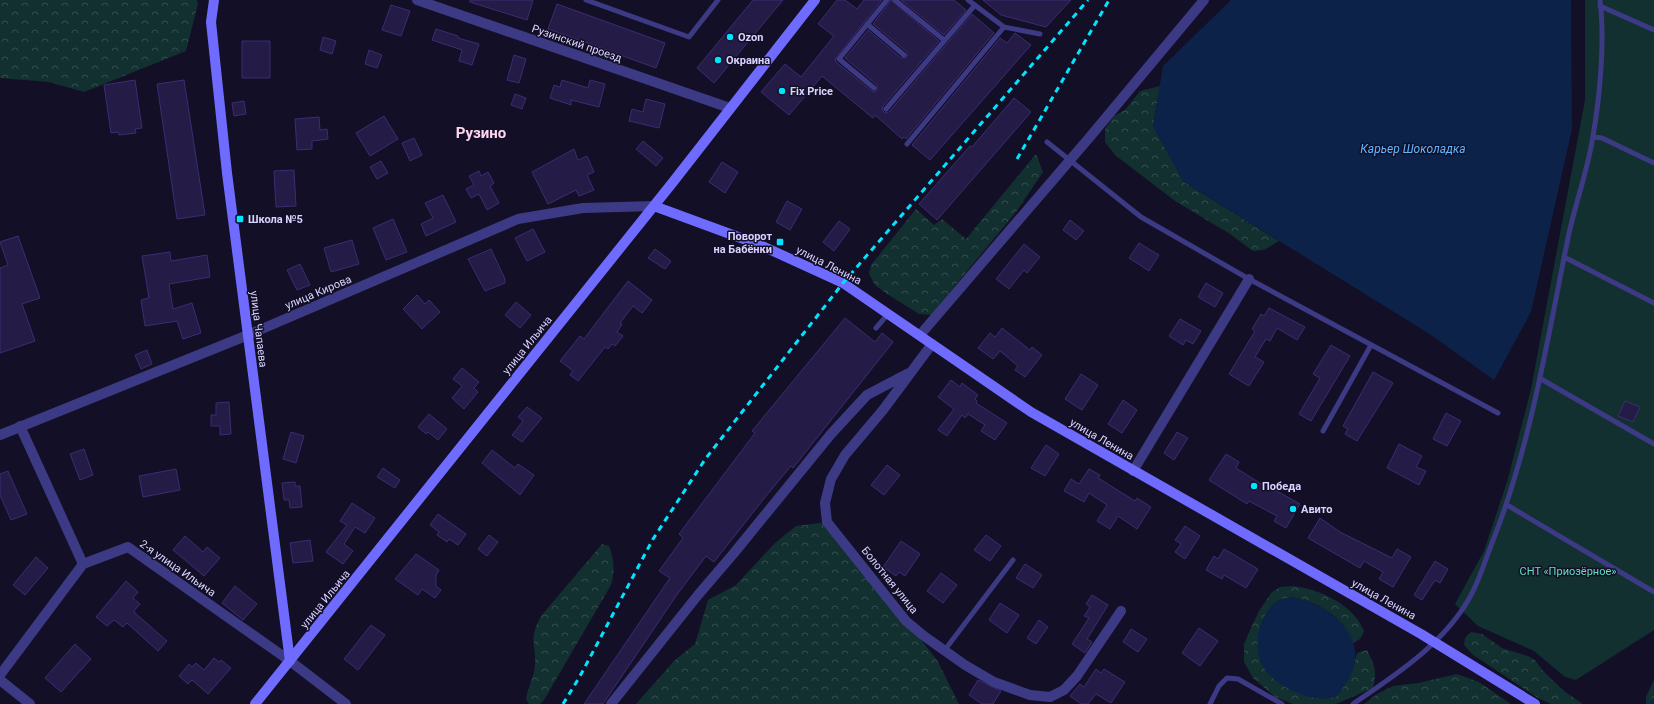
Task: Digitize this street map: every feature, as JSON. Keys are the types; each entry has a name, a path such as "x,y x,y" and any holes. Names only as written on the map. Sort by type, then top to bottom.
{"street":[{"name":"улица Чапаева","path":"214,0 211,22 227,173 290,661"},
{"name":"Рузинский проезд","path":"417,0 730,108"},
{"name":"улица Ильича","path":"255,704 654,206 815,0"},
{"path":"920,335 1204,0"},
{"name":"улица Кирова","path":"0,435 248,335 518,219 583,208 654,206"},
{"name":"улица Ленина","path":"654,206 760,245 842,283 1031,412 1434,642 1535,704"},
{"path":"1133,471 1249,279"},
{"name":"Болотная улица","path":"932,344 883,410 845,455 831,479 825,503 827,522 906,621 944,650 994,682 1030,696 1050,697 1064,690 1077,676 1121,611"},
{"path":"611,704 698,595 831,434 867,395 911,372"},
{"path":"0,675 83,564 20,426"},
{"name":"2-я улица Ильича","path":"83,564 128,547 290,661 346,704"},
{"path":"0,680 30,704"}],"lane":[{"path":"586,0 689,37 718,0"},
{"path":"874,88 838,58 887,0"},
{"path":"895,0 944,40"},
{"path":"968,0 1004,28 1040,34"},
{"path":"1353,704 1385,684 1434,642 1462,610 1471,596 1507,505 1525,446 1541,379 1573,210 1593,137 1601,71 1600,3 1654,30"},
{"path":"886,109 975,5"},
{"path":"867,24 904,55"},
{"path":"907,144 1004,28"},
{"path":"1593,137 1602,138 1654,163"},
{"path":"1048,142 1069,161 1141,217 1249,279 1498,413"},
{"path":"1564,257 1654,303"},
{"path":"876,328 888,314"},
{"path":"1323,431 1371,345"},
{"path":"1541,379 1654,444"},
{"path":"1507,505 1654,592"},
{"path":"944,650 1012,560"},
{"path":"1210,704 1219,686 1227,678 1238,680 1282,704"}],"green space":[{"path":"0,0 197,0 198,4 186,51 84,92 49,82 0,78"},
{"name":"СНТ «Приозёрное»","path":"1585,0 1654,0 1654,630 1576,680 1565,677 1534,651 1478,626 1455,604 1484,551 1507,482 1531,389 1585,100"},
{"path":"1160,86 1153,126 1184,182 1279,241 1264,250 1253,251 1230,234 1175,201 1115,155 1105,142 1105,129 1114,116 1125,110 1140,91"},
{"path":"1036,154 1043,172 1016,212 931,315 919,314 875,285 869,274 871,265 916,209 934,225 942,219 966,239"},
{"path":"827,522 937,660 959,704 636,704 675,660 695,644 708,600 736,585 775,543 796,526"},
{"path":"602,544 609,546 612,555 613,571 611,585 544,700 540,704 529,704 526,699 535,665 534,636 537,624 541,616"},
{"path":"1293,586 1314,591 1335,600 1352,613 1364,631 1360,639 1353,643 1349,633 1343,625 1328,611 1310,602 1290,597 1336,697 1349,676 1357,653 1367,650 1372,660 1374,669 1375,677 1373,688 1336,704 1293,704 1275,697 1253,678 1244,662 1244,644 1259,611 1272,592 1280,587"},
{"path":"1471,632 1482,634 1502,648 1528,656 1535,660 1543,671 1564,691 1583,704 1551,704 1538,698 1473,655 1464,645 1465,638"},
{"path":"1457,674 1479,682 1511,704 1364,704 1377,694 1393,686 1418,683"},
{"path":"1654,680 1654,704 1646,704 1646,697"}],"water":[{"name":"Карьер Шоколадка","path":"1231,0 1571,0 1572,129 1531,312 1494,380 1428,333 1184,182 1153,126 1163,66"},
{"path":"1290,597 1321,607 1334,616 1345,627 1352,640 1355,654 1353,669 1345,685 1335,697 1326,699 1316,698 1288,689 1272,677 1261,663 1258,635 1264,616 1277,601"}],"building":[{"path":"470,0 533,0 527,20 470,2"},
{"path":"753,0 783,0 714,83 697,68"},
{"path":"837,0 845,0 857,9 864,0 882,0 835,59 836,62 873,92 877,90 877,85 845,58 868,30 901,58 907,57 907,52 873,24 891,0 939,41 883,106 882,110 885,113 889,112 972,14 994,33 906,139 904,137 902,139 875,115 873,118 822,76 789,115 761,92 785,64 801,77 834,36 818,24"},
{"path":"901,0 954,0 966,10 944,35"},
{"path":"983,0 1071,0 1046,27 1001,15"},
{"path":"557,4 665,43 656,68 548,29"},
{"path":"391,5 410,11 401,36 382,30"},
{"path":"436,29 458,36 458,38 479,44 472,65 459,61 462,50 432,40"},
{"path":"1015,33 1031,45 930,160 912,145 1000,38 1007,43"},
{"path":"323,37 336,41 332,54 320,50"},
{"path":"242,41 270,41 270,78 242,78"},
{"path":"369,50 382,55 377,68 365,64"},
{"path":"514,55 526,59 519,83 507,80"},
{"path":"135,80 142,128 135,129 136,133 119,135 118,132 111,133 104,85"},
{"path":"184,80 205,215 177,219 157,84"},
{"path":"562,80 588,88 590,80 605,84 599,107 571,100 571,105 550,98 554,85 560,87"},
{"path":"515,94 526,98 522,109 511,105"},
{"path":"1014,98 1031,112 937,220 919,204 970,146 972,147"},
{"path":"646,99 665,104 659,128 629,121 632,109 643,112"},
{"path":"244,101 246,114 234,116 232,103"},
{"path":"384,116 398,139 370,156 356,133"},
{"path":"319,117 320,130 327,129 328,139 312,141 312,149 297,150 295,119"},
{"path":"414,138 422,155 410,161 402,143"},
{"path":"643,141 663,158 656,166 636,149"},
{"path":"574,149 578,160 587,156 594,172 587,175 594,190 579,196 576,190 548,204 532,172"},
{"path":"381,161 388,173 377,179 370,167"},
{"path":"722,162 738,172 725,193 709,182"},
{"path":"294,170 296,206 276,207 274,171"},
{"path":"479,171 481,176 488,172 494,183 490,186 499,203 487,210 479,194 471,198 466,189 474,185 469,176"},
{"path":"443,195 456,222 426,236 421,224 433,218 425,203"},
{"path":"787,201 802,209 790,230 776,222"},
{"path":"393,219 407,252 386,260 373,228"},
{"path":"1070,220 1084,231 1076,240 1063,230"},
{"path":"839,221 850,229 834,251 823,242"},
{"path":"533,229 545,252 527,261 515,238"},
{"path":"18,236 40,298 22,304 35,341 0,353 0,268 8,265 0,242"},
{"path":"352,240 359,264 331,272 324,248"},
{"path":"1139,243 1159,255 1149,271 1129,258"},
{"path":"1024,244 1040,257 1027,273 1024,270 1009,289 996,279"},
{"path":"491,249 505,279 505,283 485,291 468,259"},
{"path":"655,249 671,261 665,269 648,258"},
{"path":"170,252 171,261 207,255 210,277 169,284 173,309 192,303 201,333 183,339 177,321 145,326 141,300 149,298 142,256"},
{"path":"300,264 310,285 297,290 287,270"},
{"path":"628,281 652,300 642,313 633,306 620,323 622,324 617,332 623,336 615,346 612,344 608,349 605,347 578,381 570,375 573,371 560,361 580,336 584,339"},
{"path":"1206,283 1223,293 1215,307 1198,297"},
{"path":"417,295 425,304 429,300 440,312 422,329 403,309"},
{"path":"516,302 531,315 520,328 505,315"},
{"path":"1269,308 1305,327 1297,340 1277,328 1270,341 1266,339 1255,357 1264,362 1249,386 1229,374 1255,331 1252,329 1261,314 1264,316"},
{"path":"845,318 875,342 882,333 893,342 793,468 791,466 714,562 706,556 676,596 603,704 584,704 670,578 659,571 683,538 679,534 755,433 752,431"},
{"path":"1180,319 1201,331 1193,344 1186,340 1183,345 1169,336"},
{"path":"1002,328 1030,350 1032,347 1042,355 1025,377 1015,370 1018,366 1000,351 993,359 978,348 990,333 995,337"},
{"path":"1331,345 1350,356 1311,421 1299,414 1320,378 1313,374"},
{"path":"147,350 152,364 141,369 135,355"},
{"path":"462,368 479,382 474,388 478,392 464,409 452,398 462,386 453,379"},
{"path":"1373,372 1393,383 1357,441 1345,434 1348,429 1343,426"},
{"path":"1081,374 1098,385 1082,410 1065,399"},
{"path":"951,380 960,387 962,383 978,395 975,399 977,401 976,403 1007,423 995,440 981,431 985,425 968,414 965,418 962,415 947,436 938,430 954,409 938,397"},
{"path":"1123,400 1137,410 1122,433 1108,424"},
{"path":"1625,401 1640,407 1633,422 1618,416"},
{"path":"229,402 231,434 220,435 220,426 211,426 211,415 216,415 216,403"},
{"path":"527,407 542,418 522,442 512,435 523,421 518,417"},
{"path":"1446,413 1461,421 1447,446 1433,439"},
{"path":"429,414 447,429 438,440 428,432 426,434 418,427"},
{"path":"291,432 304,436 296,463 283,459"},
{"path":"1177,432 1188,438 1174,460 1164,453"},
{"path":"1399,444 1422,456 1416,467 1426,471 1419,485 1387,468"},
{"path":"1046,445 1059,454 1045,476 1031,468"},
{"path":"84,449 93,475 80,480 70,454"},
{"path":"492,450 515,468 518,464 534,475 520,495 482,463"},
{"path":"1226,454 1239,462 1236,468 1274,492 1275,490 1300,504 1286,528 1274,521 1277,516 1249,501 1247,504 1209,480"},
{"path":"887,465 900,475 884,495 871,485"},
{"path":"383,468 400,480 395,488 377,477"},
{"path":"176,469 180,490 143,497 139,476"},
{"path":"1089,469 1100,475 1098,478 1135,501 1137,498 1151,507 1137,529 1118,516 1110,529 1097,521 1107,505 1089,493 1084,502 1064,491 1071,479 1079,484"},
{"path":"8,471 27,514 11,520 0,495 0,474"},
{"path":"295,482 295,486 300,486 302,507 290,508 289,500 284,500 282,483"},
{"path":"352,503 375,518 365,533 355,527 344,544 353,551 343,564 326,552 347,525 340,521"},
{"path":"438,514 466,534 458,545 449,539 447,542 437,535 439,532 430,525"},
{"path":"1320,518 1340,532 1392,558 1397,549 1411,557 1393,587 1379,579 1383,572 1364,561 1360,568 1308,538"},
{"path":"1185,526 1200,536 1185,559 1175,552 1181,544 1175,540"},
{"path":"489,535 498,542 487,556 478,549"},
{"path":"986,535 1001,546 990,561 974,550"},
{"path":"185,536 203,552 207,547 220,558 204,576 173,550"},
{"path":"310,540 313,561 293,563 290,543"},
{"path":"901,541 920,554 905,576 899,572 896,576 883,567"},
{"path":"1224,549 1258,569 1246,588 1224,575 1222,579 1206,570 1214,556 1218,559"},
{"path":"416,554 439,570 436,575 436,586 441,590 435,598 422,589 418,595 395,579"},
{"path":"36,557 48,568 25,595 13,585"},
{"path":"1435,561 1448,569 1440,583 1435,580 1422,600 1414,595"},
{"path":"1025,564 1042,575 1033,588 1016,578"},
{"path":"941,573 957,585 943,603 927,591"},
{"path":"126,581 138,592 133,598 140,604 134,611 135,613 167,641 158,651 127,623 123,627 114,620 107,626 96,617"},
{"path":"235,586 257,604 243,620 222,603"},
{"path":"1092,595 1108,605 1087,639 1092,642 1085,653 1072,644 1089,618 1084,616 1090,607 1086,604"},
{"path":"1000,603 1019,615 1007,633 989,620"},
{"path":"1039,620 1048,627 1036,644 1027,638"},
{"path":"371,625 385,635 358,670 344,659"},
{"path":"1199,628 1218,641 1200,666 1182,653"},
{"path":"1131,629 1147,639 1138,652 1123,642"},
{"path":"75,644 91,659 61,692 45,678"},
{"path":"214,658 219,662 221,660 231,668 208,694 192,680 188,684 179,676 189,664 192,667 196,663 204,670"},
{"path":"1096,669 1101,673 1104,669 1125,682 1111,703 1096,694 1088,704 1081,704 1070,696 1080,684 1084,687"},
{"path":"978,680 1001,691 993,704 982,704 969,695"}],"waterway":[{"path":"1652,704 1654,700"}],"railway":[{"path":"563,704 579,678 653,539 706,458 843,283 1088,0"},
{"path":"1017,159 1109,0"}],"place":[{"name":"Ozon","path":"730,37"},
{"name":"Окраина","path":"718,60"},
{"name":"Fix Price","path":"782,91"},
{"name":"Школа №5","path":"240,219"},
{"name":"Поворот на Бабёнки","path":"780,242"},
{"name":"Победа","path":"1254,486"},
{"name":"Авито","path":"1293,509"}],"district":[{"name":"Рузино","path":"481,133"}]}
